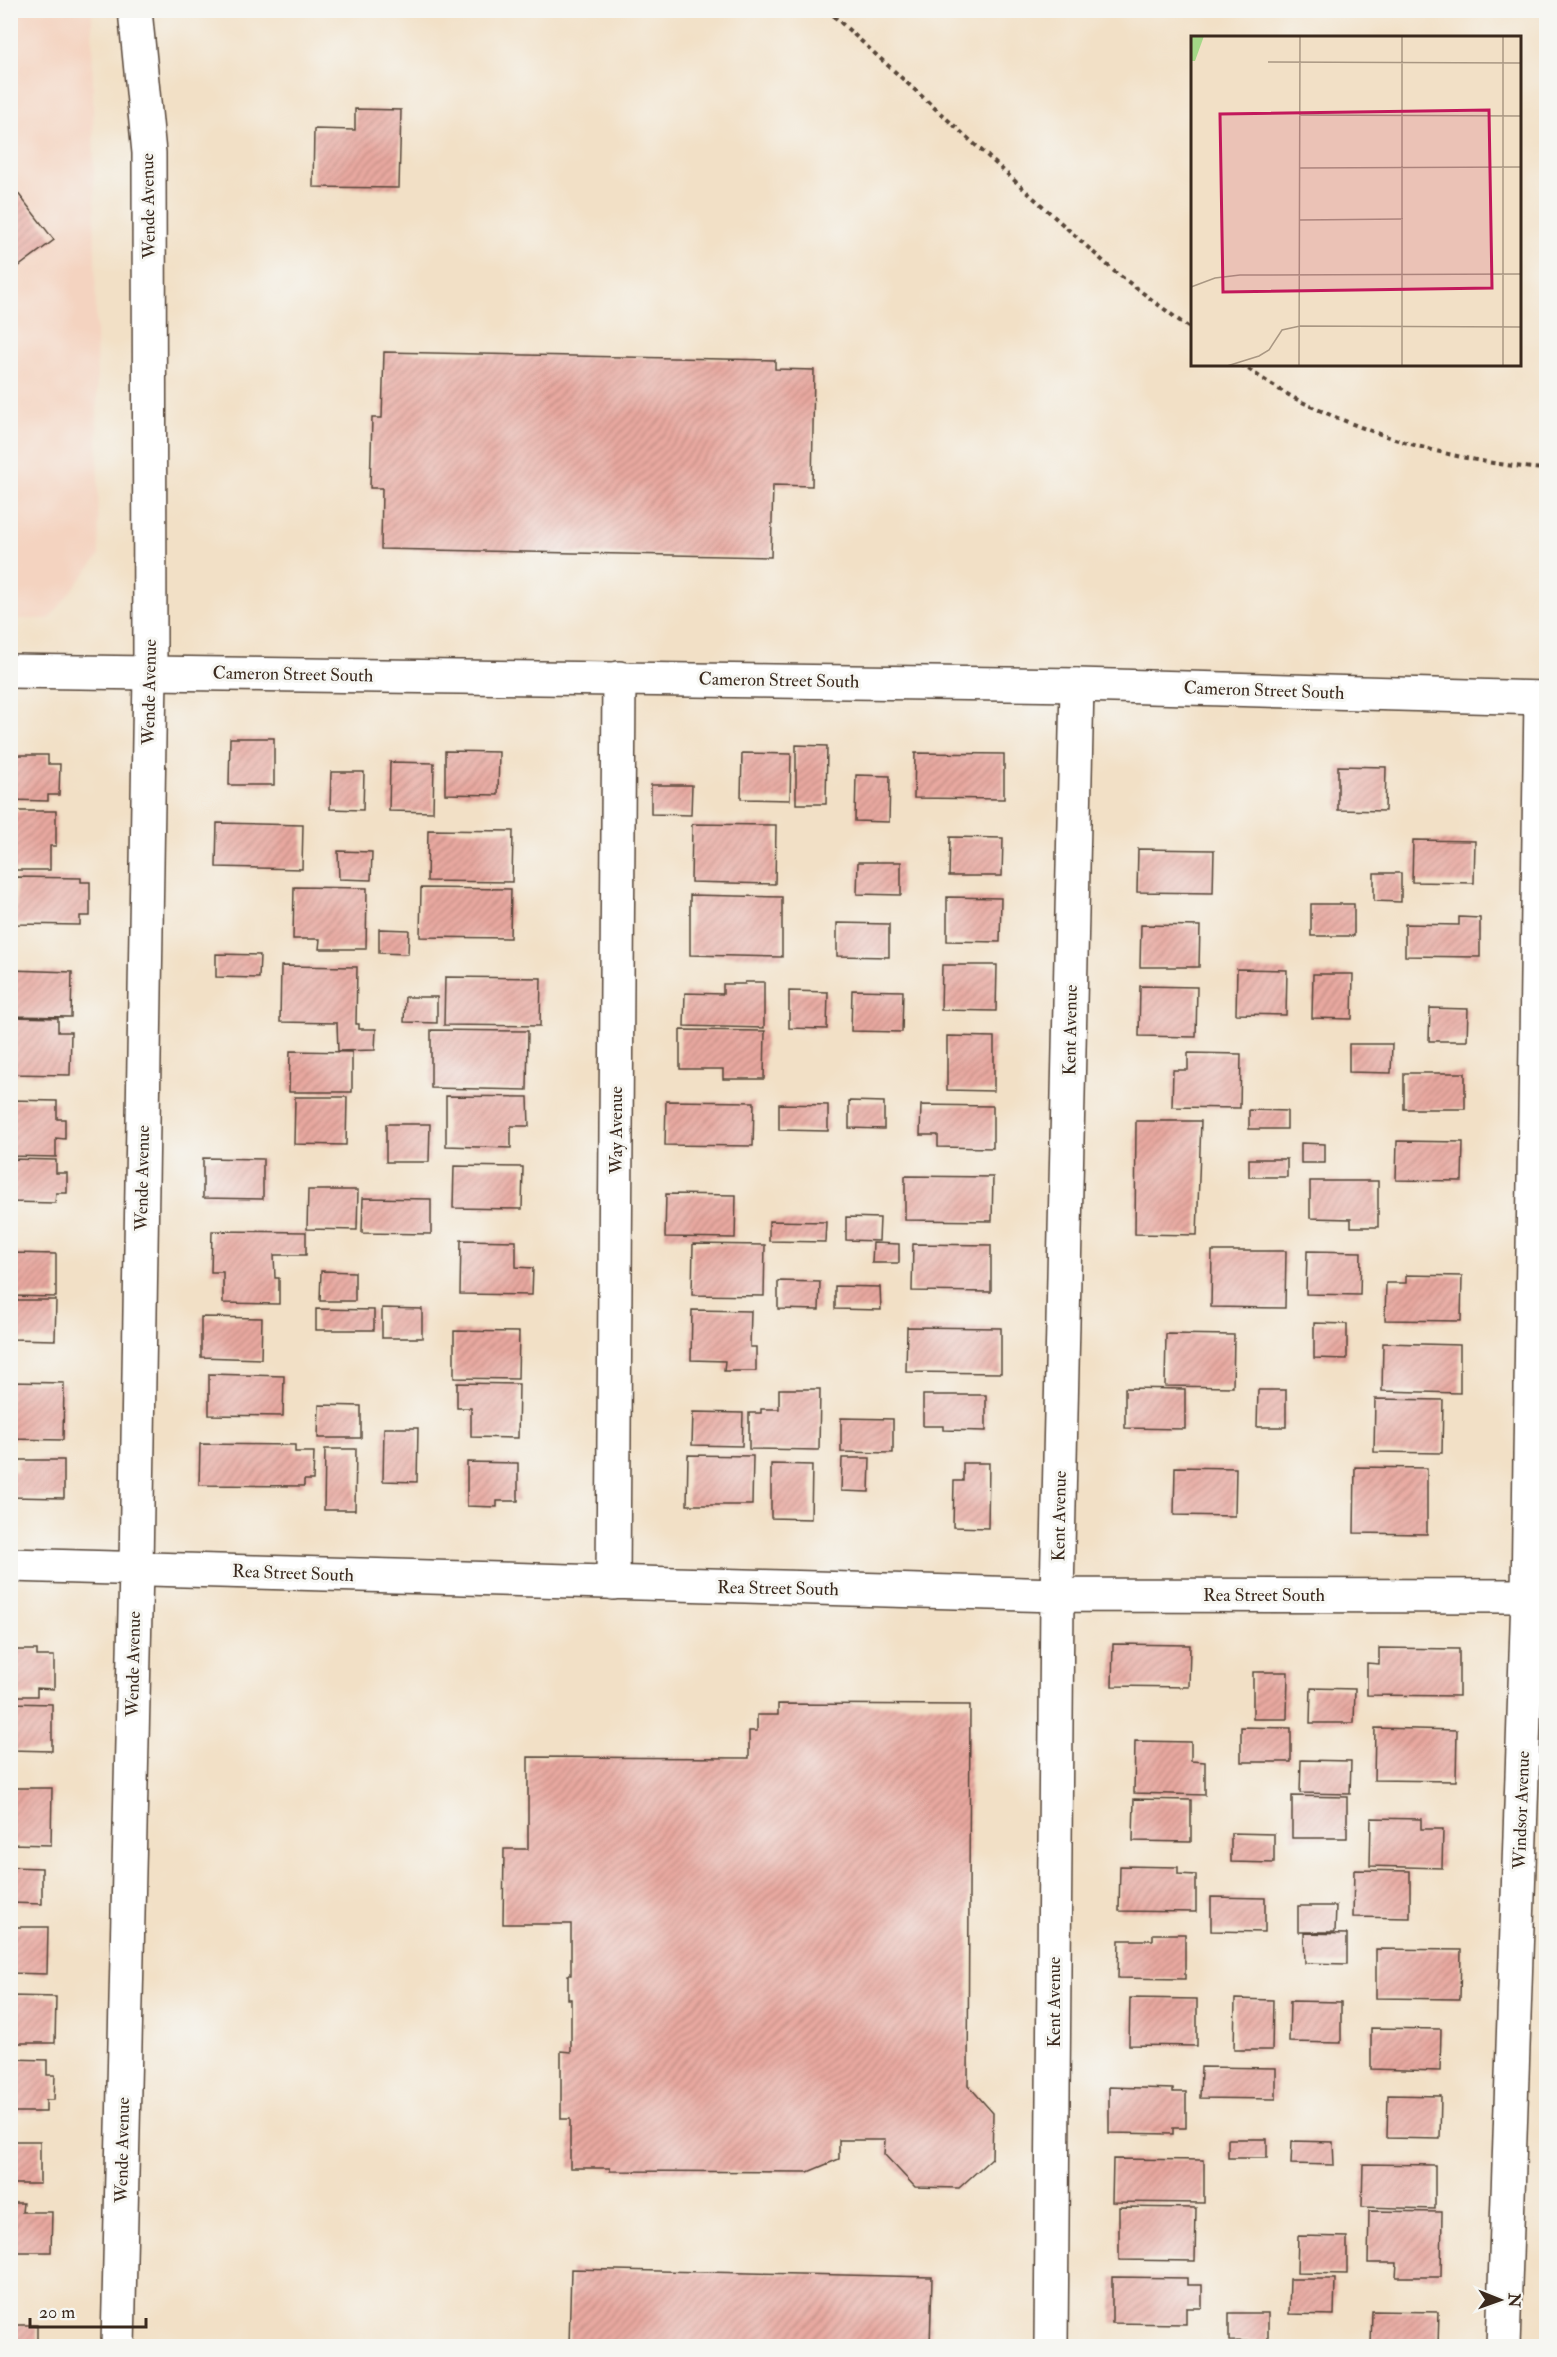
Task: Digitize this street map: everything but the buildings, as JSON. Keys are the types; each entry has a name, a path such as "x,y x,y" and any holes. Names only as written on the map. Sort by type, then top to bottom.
{"street":[{"name":"Wende Avenue","path":"118,2346 135,1568 150,673 149,153 135,10"},
{"name":"Cameron Street South","path":"10,671 1077,685 1544,698"},
{"name":"Way Avenue","path":"613,1583 619,678"},
{"name":"Kent Avenue","path":"1051,2346 1057,1594 1077,685"},
{"name":"Windsor Avenue","path":"1503,2346 1537,1596 1544,698"},
{"name":"Rea Street South","path":"10,1565 1057,1594 1537,1596"}],"path":[{"path":"827,10 1115,272 1191,329"},
{"path":"1244,366 1298,400 1378,435 1450,454 1525,468 1546,469"}],"shaded area":[{"path":"11,11 92,12 99,556 49,619 11,619"}]}
